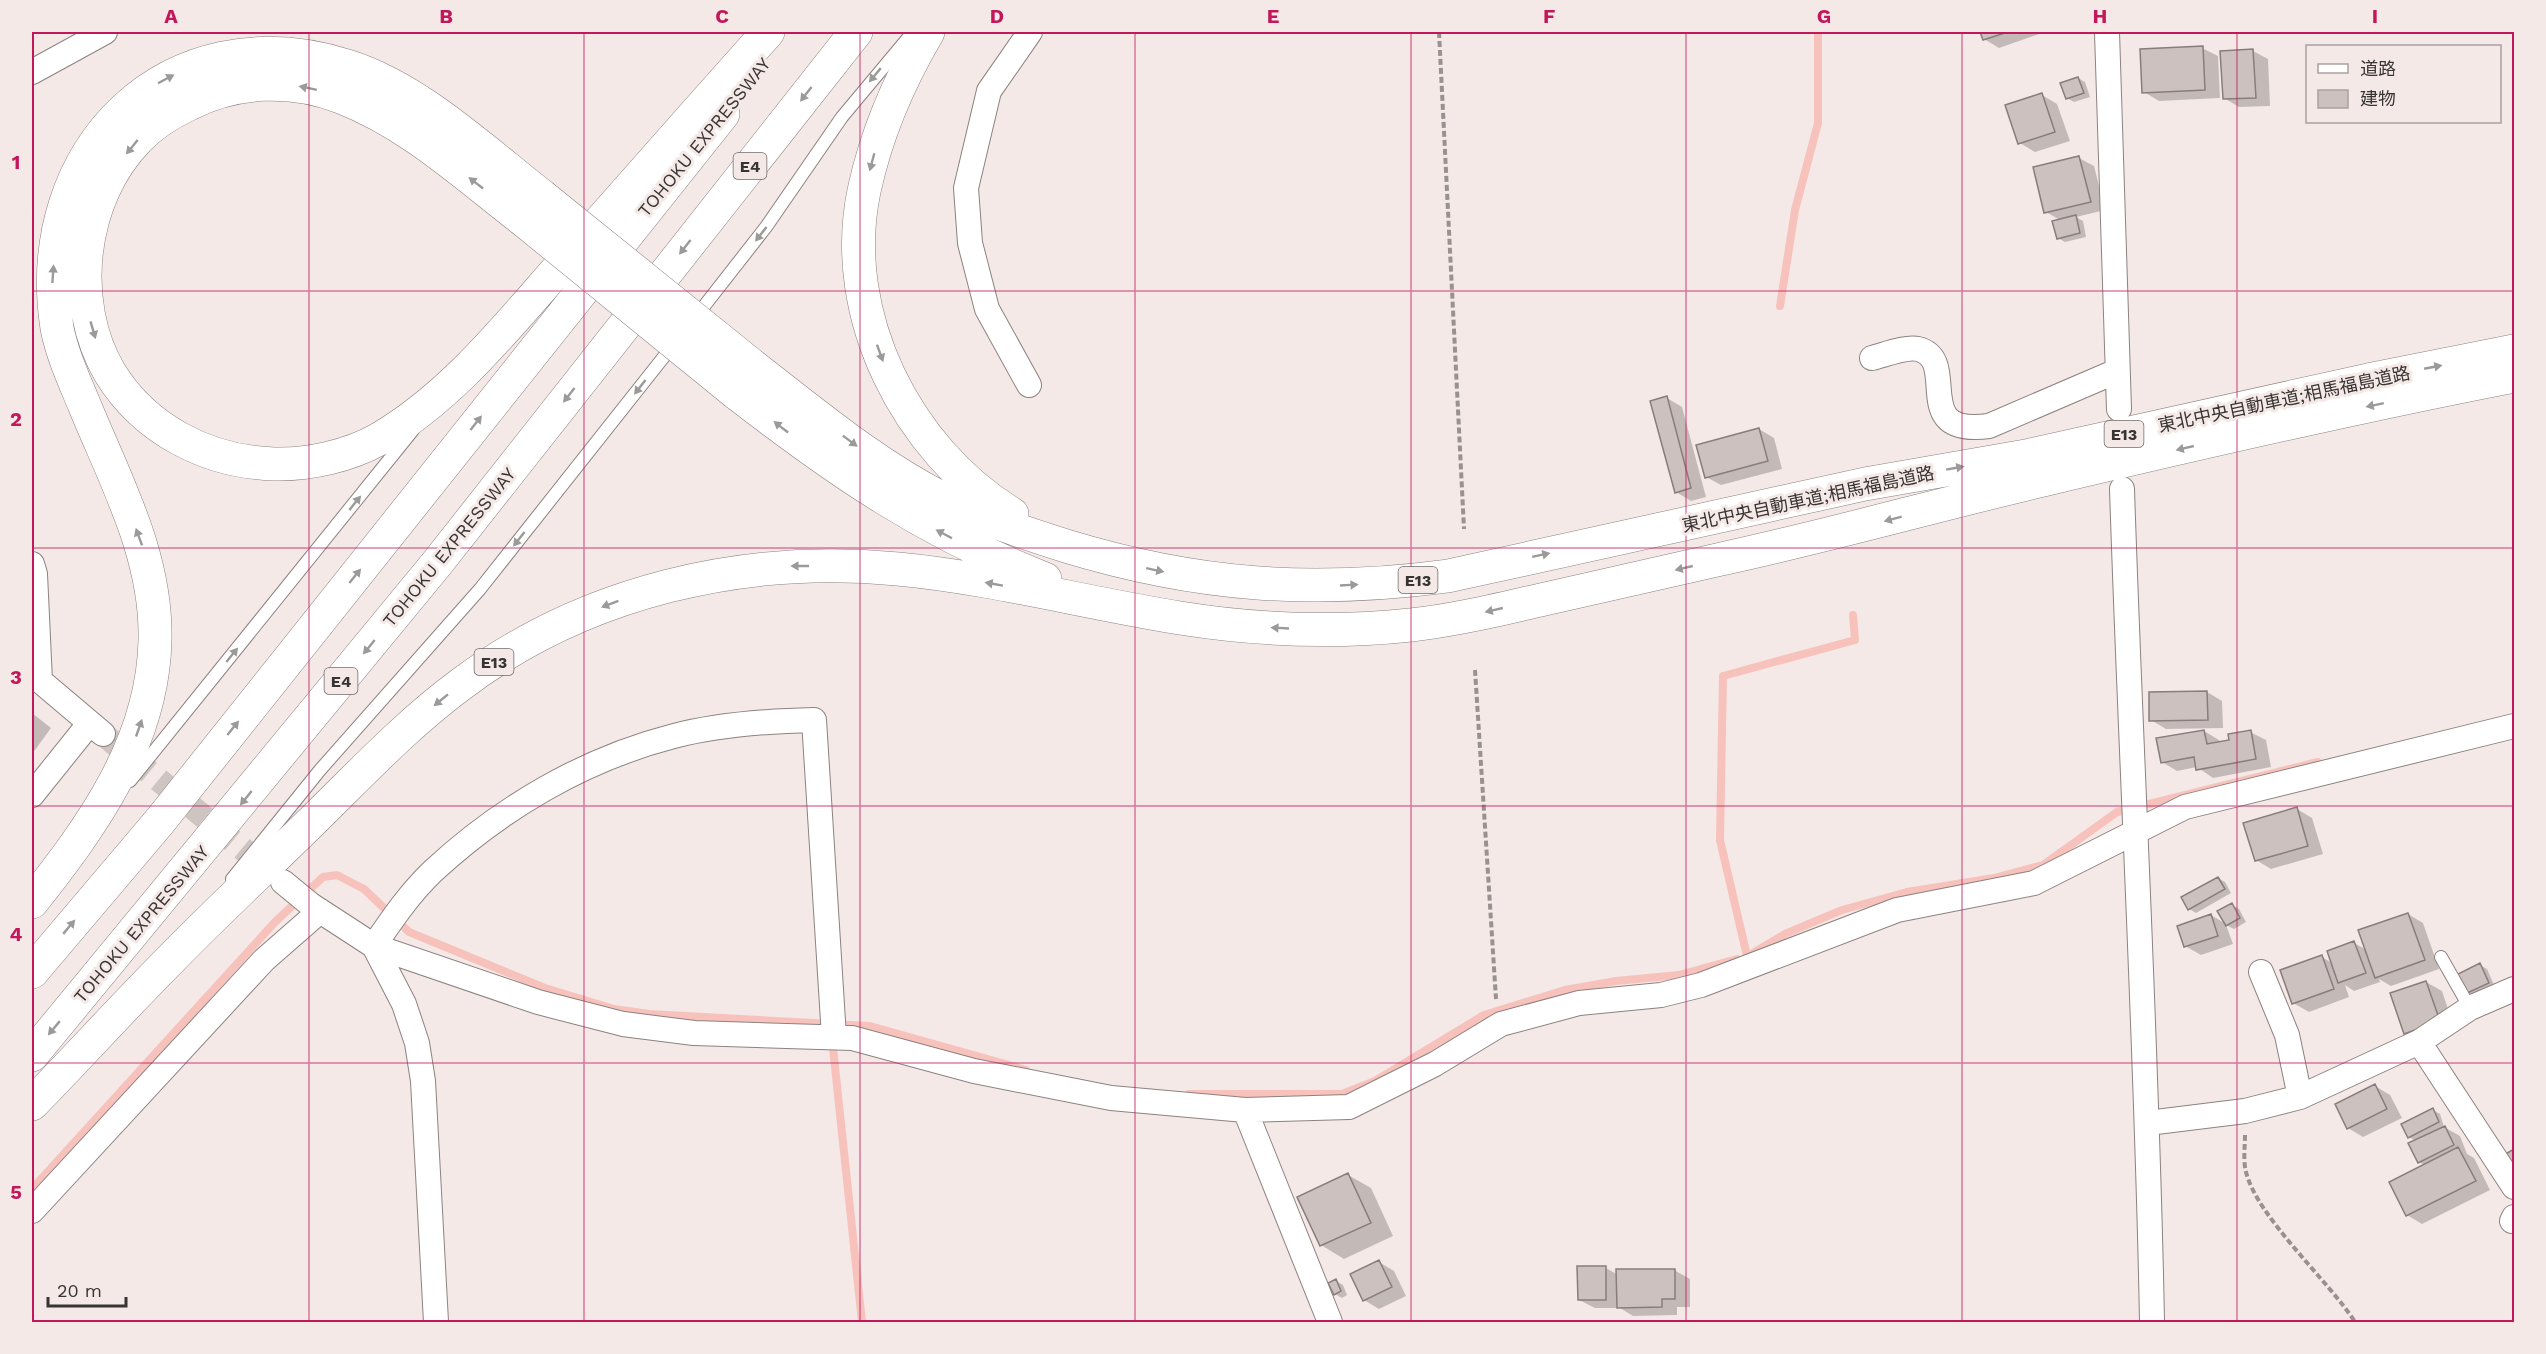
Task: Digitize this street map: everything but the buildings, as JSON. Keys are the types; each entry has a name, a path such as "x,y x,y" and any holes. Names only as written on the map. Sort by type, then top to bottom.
{"highway":[{"path":"532,207 436,153 373,111 337,95 302,86 270,83 228,89 194,101 165,117 137,139 115,168 99,199 88,241 86,285 91,328 116,381 136,407 170,434 207,453 245,464 291,465 336,456 376,441 410,419 448,388 554,274 768,32"},
{"name":"TOHOKU EXPRESSWAY","path":"32,972 167,811 789,32"},
{"name":"TOHOKU EXPRESSWAY","path":"32,1055 438,562 856,32"},
{"path":"928,32 910,62 892,104 876,147 864,193 860,241 862,286 873,332 889,376 910,415 938,452 967,482 995,504 1029,525 1098,556"},
{"name":"E13","path":"32,902 76,846 119,776 140,729 152,680 155,640 154,595 145,554 72,374 58,332 52,285 55,241 66,197 84,158 113,120 147,90 185,69 225,58 269,52 312,56 351,67 393,86 435,113 532,207 745,380 944,500 992,521 1098,556"},
{"name":"東北中央自動車道;相馬福島道路","path":"1098,556 1158,571 1220,581 1282,586 1394,583 1448,576 1865,484 2026,456 2368,380 2514,351"},
{"name":"東北中央自動車道;相馬福島道路","path":"1113,606 1181,619 1296,629 1397,626 1461,618 1876,524 2032,482 2514,376"},
{"path":"745,380 809,450 902,511 951,538 1008,564 1113,606"},
{"name":"E13","path":"32,1104 172,957 412,723 462,683 511,651 560,624 616,602 675,583 789,566 847,565 903,569 1113,606"}],"street":[{"path":"32,72 105,32"},
{"path":"1029,385 987,309 970,243 966,188 989,91 1030,32"},
{"path":"2107,32 2119,409"},
{"path":"1872,358 1916,348 1929,354 1935,364 1941,405 1945,416 1953,425 1970,429 1989,426 2117,371"},
{"path":"2122,489 2133,814 2148,1123 2151,1323"},
{"path":"32,564 36,586 36,677 96,729 32,795"},
{"path":"374,946 395,914 433,871 501,817 574,771 675,736 757,722 814,720 833,1028"},
{"path":"32,1211 264,960 302,897 374,946 538,1002 623,1024 694,1033 833,1028 852,1038 974,1071 1112,1098 1245,1110 1349,1107 1435,1064 1501,1024 1579,1003 1661,995 1701,985 1897,910 2034,883 2133,814 2185,807 2514,726"},
{"path":"374,946 404,1004 417,1043 423,1081 436,1323"},
{"path":"2261,972 2287,1035 2300,1098"},
{"path":"2148,1123 2245,1111 2300,1098 2419,1042 2470,1008 2514,989"},
{"path":"2419,1042 2514,1187"},
{"path":"1245,1110 1330,1323"}],"lane":[{"path":"172,957 274,825 487,580 766,227 842,117 914,32"},
{"path":"76,846 448,388"},
{"path":"2441,957 2470,1008"}],"path":[{"path":"1439,32 1464,529"},
{"path":"1474,670 1494,993"},
{"path":"2245,1111 2245,1172 2253,1188 2268,1214 2355,1323"}],"waterway":[{"path":"1780,306 1795,210 1818,123 1818,32"},
{"path":"1747,956 1720,840 1723,676 1855,640 1853,615"},
{"path":"1748,956 1785,934 1842,910 1907,892 1994,878 2043,865 2117,812 2318,762"},
{"path":"32,1189 275,922 323,877 337,875 364,889 409,932 545,988 614,1009 649,1014 870,1026 1026,1070"},
{"path":"1189,1094 1342,1094 1375,1081 1484,1015 1565,990 1616,981 1679,975 1737,959"},
{"path":"833,1048 862,1322"}],"tunnel":[{"path":"103,734 272,873"}]}
